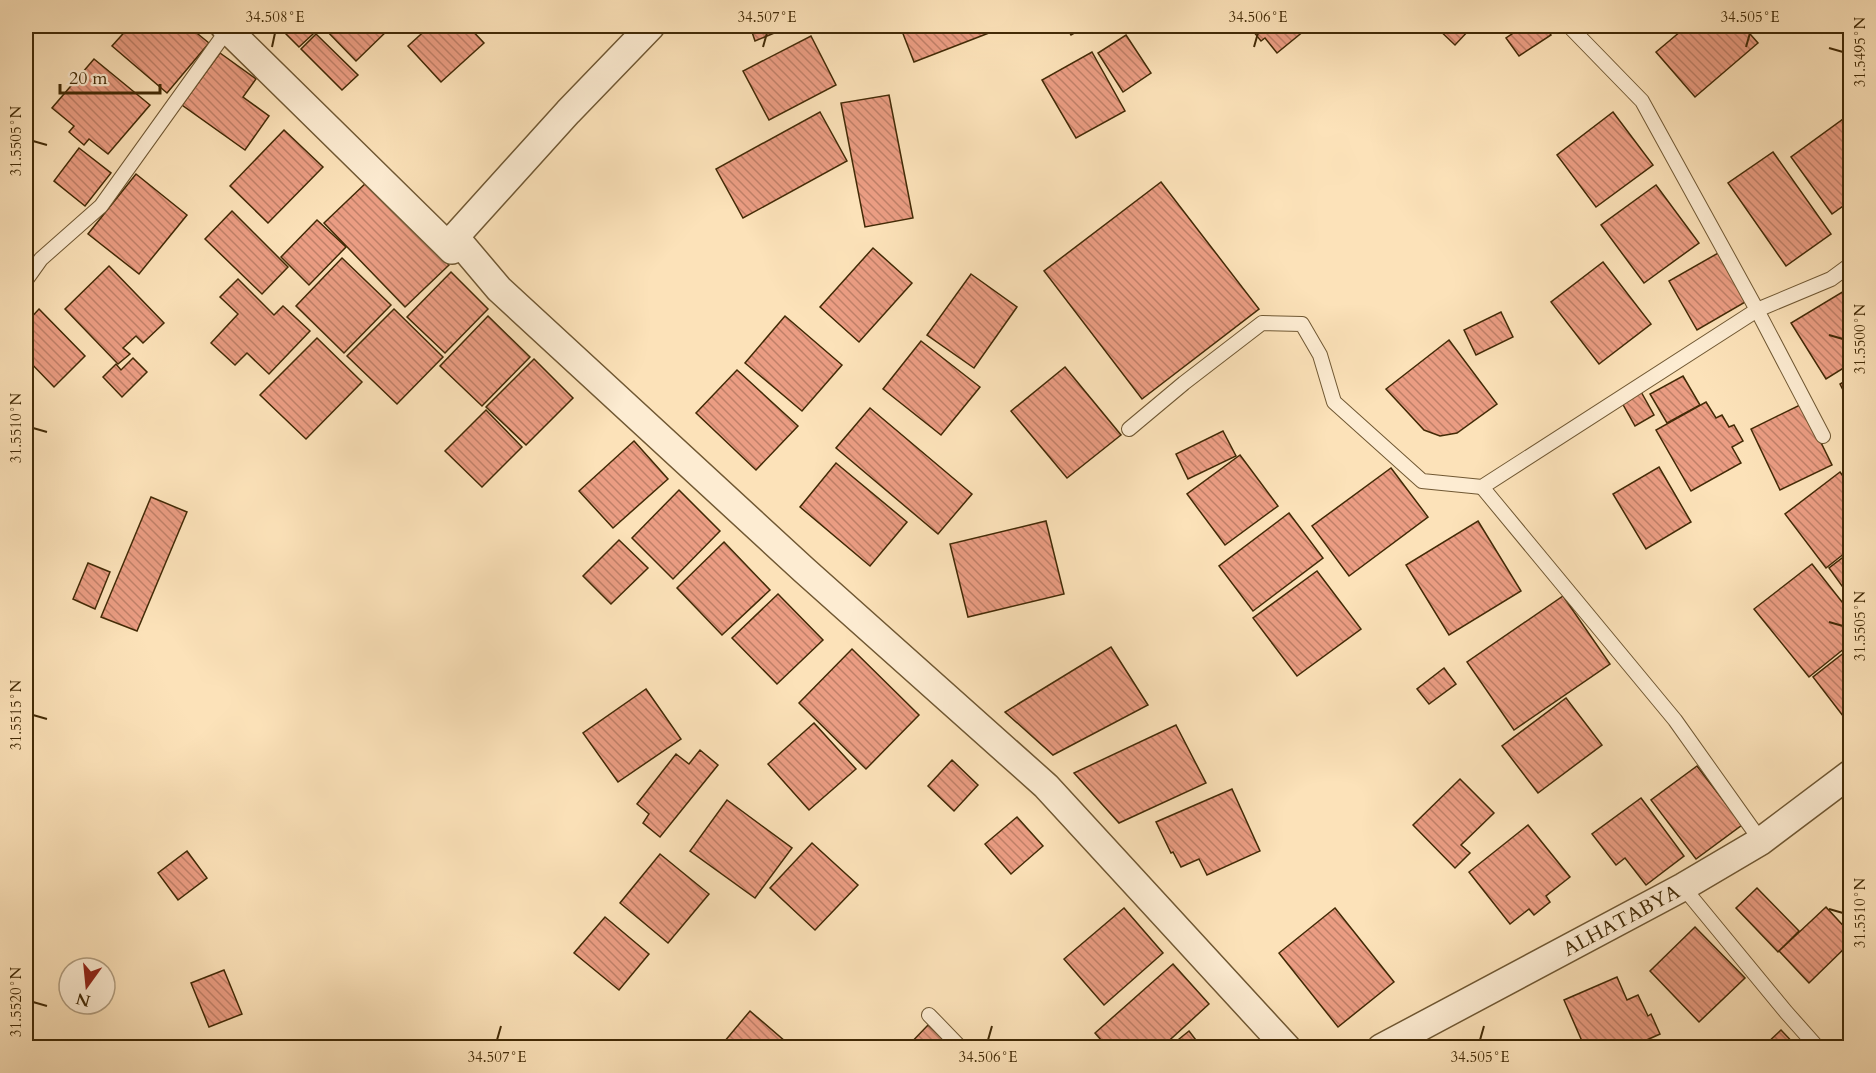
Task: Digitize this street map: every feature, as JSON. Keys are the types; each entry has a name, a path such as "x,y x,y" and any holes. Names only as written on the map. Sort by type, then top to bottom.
{"street":[{"path":"226,27 452,250 455,237 568,112 651,26"},
{"path":"455,237 499,290 804,570 1046,786 1287,1047"},
{"name":"ALHATABYA","path":"1381,1047 1683,887 1761,841 1851,774"}],"lane":[{"path":"1569,26 1642,101 1757,310 1822,436"},
{"path":"26,280 41,259 101,206 226,27"},
{"path":"1129,429 1262,323 1302,324 1320,355 1334,402 1422,481 1482,487 1757,310 1831,279 1851,264"},
{"path":"1482,487 1675,720 1761,841"},
{"path":"1683,887 1786,1012 1818,1047"},
{"path":"929,1015 961,1047"}],"building":[{"path":"130,26 188,26 209,43 167,93 112,46"},
{"path":"278,26 304,26 313,34 299,47"},
{"path":"322,26 392,26 356,61"},
{"path":"430,26 468,26 484,43 441,82 408,46"},
{"path":"750,26 791,26 755,41"},
{"path":"900,26 992,26 994,31 914,62"},
{"path":"1066,26 1087,26 1071,35"},
{"path":"1249,26 1310,26 1277,53 1265,38 1261,41"},
{"path":"1435,26 1468,26 1471,28 1455,45"},
{"path":"1524,26 1545,26 1551,35 1519,56 1506,38"},
{"path":"1687,26 1743,26 1758,43 1695,97 1656,52"},
{"path":"316,34 358,75 342,90 301,49"},
{"path":"1126,35 1151,73 1123,92 1098,53"},
{"path":"811,36 836,85 769,120 743,71"},
{"path":"1092,52 1125,111 1076,138 1042,80"},
{"path":"220,53 256,79 243,97 269,116 245,150 182,105"},
{"path":"94,59 150,105 108,154 89,139 84,145 69,132 74,126 52,108"},
{"path":"889,95 913,218 865,227 841,103"},
{"path":"820,112 847,161 743,218 716,169"},
{"path":"1613,112 1653,165 1596,207 1557,155"},
{"path":"1850,114 1850,201 1832,214 1791,157"},
{"path":"284,130 323,167 268,223 230,186"},
{"path":"79,148 111,173 85,206 54,181"},
{"path":"1773,152 1831,234 1786,266 1728,183"},
{"path":"136,174 187,215 139,274 88,234"},
{"path":"368,181 449,265 405,307 324,223"},
{"path":"1161,182 1259,309 1142,399 1044,271"},
{"path":"1656,185 1699,243 1644,283 1601,225"},
{"path":"232,211 288,267 262,294 205,239"},
{"path":"317,220 346,247 309,285 281,257"},
{"path":"873,248 912,283 859,342 820,307"},
{"path":"1720,252 1747,301 1697,330 1669,281"},
{"path":"342,258 391,305 344,353 296,306"},
{"path":"1603,262 1651,324 1599,364 1551,302"},
{"path":"109,266 164,323 143,343 136,336 123,348 130,354 118,364 65,309"},
{"path":"451,272 488,309 445,353 407,317"},
{"path":"971,274 1017,307 974,368 927,335"},
{"path":"238,279 274,315 283,306 310,331 269,374 247,353 235,365 211,343 238,314 220,297"},
{"path":"1844,291 1850,302 1850,364 1826,379 1791,323"},
{"path":"39,309 85,356 54,387 26,358 26,323"},
{"path":"394,309 443,357 397,404 347,356"},
{"path":"1501,312 1513,337 1476,355 1464,330"},
{"path":"488,316 530,357 482,406 440,366"},
{"path":"785,316 842,365 802,411 745,363"},
{"path":"317,338 362,382 306,439 260,395"},
{"path":"1449,340 1497,404 1457,433 1440,436 1424,430 1386,389"},
{"path":"921,341 980,387 941,435 883,389"},
{"path":"133,358 147,372 122,397 103,377 116,364 121,370"},
{"path":"534,359 573,398 526,445 486,407"},
{"path":"1065,367 1121,435 1067,478 1011,411"},
{"path":"737,370 798,426 756,470 696,413"},
{"path":"1683,376 1700,405 1667,423 1650,394"},
{"path":"1850,378 1850,404 1840,384"},
{"path":"1640,390 1654,415 1635,426 1621,401"},
{"path":"1706,402 1716,418 1722,415 1729,427 1734,425 1743,441 1732,447 1741,463 1691,491 1656,430"},
{"path":"1802,404 1832,465 1780,490 1751,429"},
{"path":"870,408 972,494 938,534 836,448"},
{"path":"486,410 522,447 482,487 445,451"},
{"path":"1223,431 1236,456 1188,479 1176,454"},
{"path":"634,441 668,479 613,528 579,491"},
{"path":"1240,455 1278,506 1225,545 1187,494"},
{"path":"836,463 907,522 870,566 800,507"},
{"path":"1659,467 1691,522 1646,549 1613,494"},
{"path":"1391,468 1428,517 1349,576 1312,526"},
{"path":"1840,472 1850,486 1850,549 1826,568 1785,514"},
{"path":"679,490 720,531 673,579 632,538"},
{"path":"151,497 187,512 137,631 101,617"},
{"path":"1289,513 1323,558 1253,611 1219,566"},
{"path":"1046,521 1064,594 968,617 950,544"},
{"path":"1478,521 1521,591 1449,635 1406,565"},
{"path":"619,540 648,568 611,604 583,576"},
{"path":"724,542 770,590 722,635 677,588"},
{"path":"1850,552 1850,597 1829,568"},
{"path":"88,563 110,572 95,609 73,599"},
{"path":"1812,564 1850,612 1850,644 1809,677 1754,609"},
{"path":"1317,571 1361,629 1297,676 1253,618"},
{"path":"778,594 823,640 777,684 732,638"},
{"path":"1563,596 1610,664 1514,730 1467,662"},
{"path":"1111,647 1148,705 1053,755 1005,712"},
{"path":"1850,648 1850,725 1813,677"},
{"path":"852,649 919,715 866,769 799,703"},
{"path":"1444,668 1456,684 1429,704 1417,689"},
{"path":"646,689 681,739 618,782 583,733"},
{"path":"1566,698 1602,745 1538,793 1502,746"},
{"path":"814,723 856,769 809,810 768,764"},
{"path":"1176,725 1206,783 1119,823 1074,773"},
{"path":"700,750 718,765 660,837 643,823 649,814 637,804 676,754 689,764"},
{"path":"952,760 978,785 954,811 928,786"},
{"path":"1697,766 1742,825 1696,859 1651,800"},
{"path":"1460,779 1494,813 1461,845 1470,853 1455,868 1413,825"},
{"path":"1232,789 1260,851 1207,875 1199,859 1181,867 1173,852 1171,853 1156,822"},
{"path":"1641,798 1684,856 1646,885 1625,858 1616,865 1592,834"},
{"path":"727,800 792,848 755,898 690,851"},
{"path":"1017,817 1043,846 1011,874 985,844"},
{"path":"1528,825 1570,877 1546,896 1550,902 1534,915 1529,909 1510,924 1469,872"},
{"path":"812,843 858,885 815,930 770,888"},
{"path":"187,851 207,878 178,900 158,873"},
{"path":"660,854 709,894 668,943 620,903"},
{"path":"1757,888 1799,931 1778,952 1736,908"},
{"path":"1826,907 1850,933 1850,943 1809,983 1779,951"},
{"path":"1124,908 1163,953 1104,1005 1064,959"},
{"path":"1335,908 1394,982 1338,1027 1279,953"},
{"path":"605,917 649,954 619,990 574,953"},
{"path":"1695,927 1745,978 1699,1022 1650,971"},
{"path":"1173,964 1209,1004 1161,1048 1108,1048 1095,1033"},
{"path":"224,970 242,1014 209,1027 191,983"},
{"path":"1617,977 1627,1000 1638,995 1648,1016 1651,1014 1660,1034 1640,1043 1642,1048 1585,1048 1564,1000"},
{"path":"750,1011 793,1048 719,1048"},
{"path":"928,1025 952,1048 906,1048"},
{"path":"1781,1030 1798,1048 1768,1048 1765,1045"},
{"path":"1189,1031 1202,1048 1168,1048"}]}
